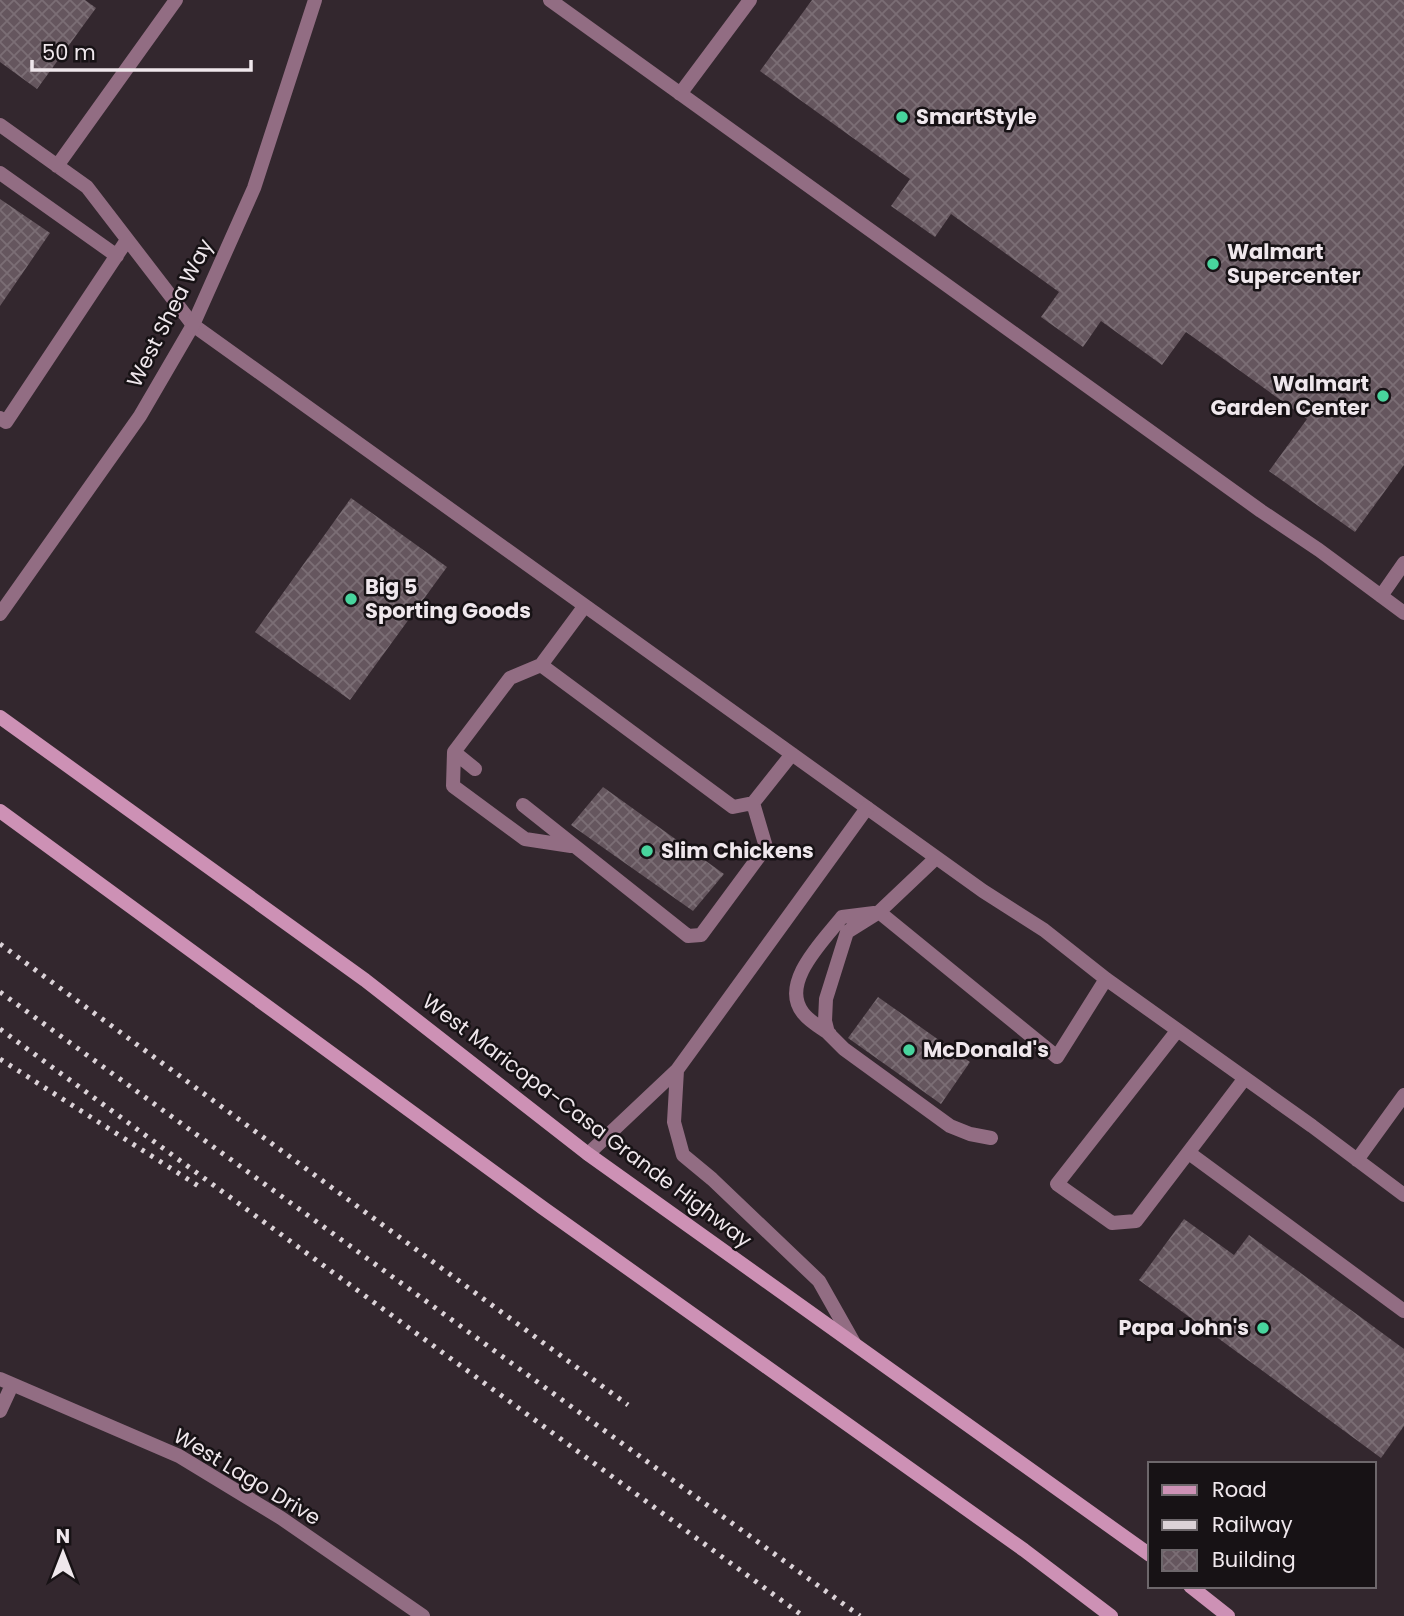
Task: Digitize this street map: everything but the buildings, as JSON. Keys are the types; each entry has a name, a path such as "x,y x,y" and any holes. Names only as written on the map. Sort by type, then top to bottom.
{"main road":[{"name":"West Maricopa-Casa Grande Highway","path":"0,717 365,980 588,1154 1148,1554"},
{"path":"0,811 532,1200 1012,1542 1111,1616"},
{"path":"1193,1588 1228,1616"}],"street":[{"name":"West Shea Way","path":"0,614 140,416 193,325 254,188 315,0"},
{"path":"550,0 1404,613"},
{"path":"680,94 750,0"},
{"path":"57,166 173,1"},
{"path":"0,125 87,187 193,325 936,858 1044,930 1106,979 1404,1195"},
{"path":"0,173 117,256"},
{"path":"0,418 6,422 127,240"},
{"path":"1381,596 1404,563"},
{"path":"573,846 525,839 453,786 454,752 510,678 541,665 584,607"},
{"path":"541,665 733,807 753,803 792,754"},
{"path":"454,752 475,769"},
{"path":"523,805 688,936 701,934 766,847 753,803"},
{"path":"588,1154 677,1070 867,808"},
{"path":"830,1034 825,1021 826,999 847,932 879,912 936,858"},
{"path":"991,1138 950,1126 844,1049 804,1014 797,1003 796,986 806,962 842,917 879,912 1057,1057 1106,979"},
{"path":"1177,1031 1057,1184 1112,1223 1136,1221 1245,1079"},
{"path":"677,1070 674,1122 683,1154 819,1280 854,1343"},
{"path":"1357,1160 1399,1112 1404,1096"},
{"path":"1189,1153 1404,1311"},
{"path":"0,1411 6,1382"},
{"name":"West Lago Drive","path":"6,1382 179,1456 281,1518 423,1616"}],"railway":[{"path":"0,944 628,1405"},
{"path":"0,992 860,1616"},
{"path":"0,1029 803,1616"},
{"path":"0,1059 200,1187"}],"place":[{"name":"SmartStyle","path":"902,117"},
{"name":"Walmart Supercenter","path":"1213,264"},
{"name":"Walmart Garden Center","path":"1383,396"},
{"name":"Big 5 Sporting Goods","path":"351,599"},
{"name":"Slim Chickens","path":"647,851"},
{"name":"McDonald's","path":"909,1050"},
{"name":"Papa John's","path":"1263,1328"}]}
